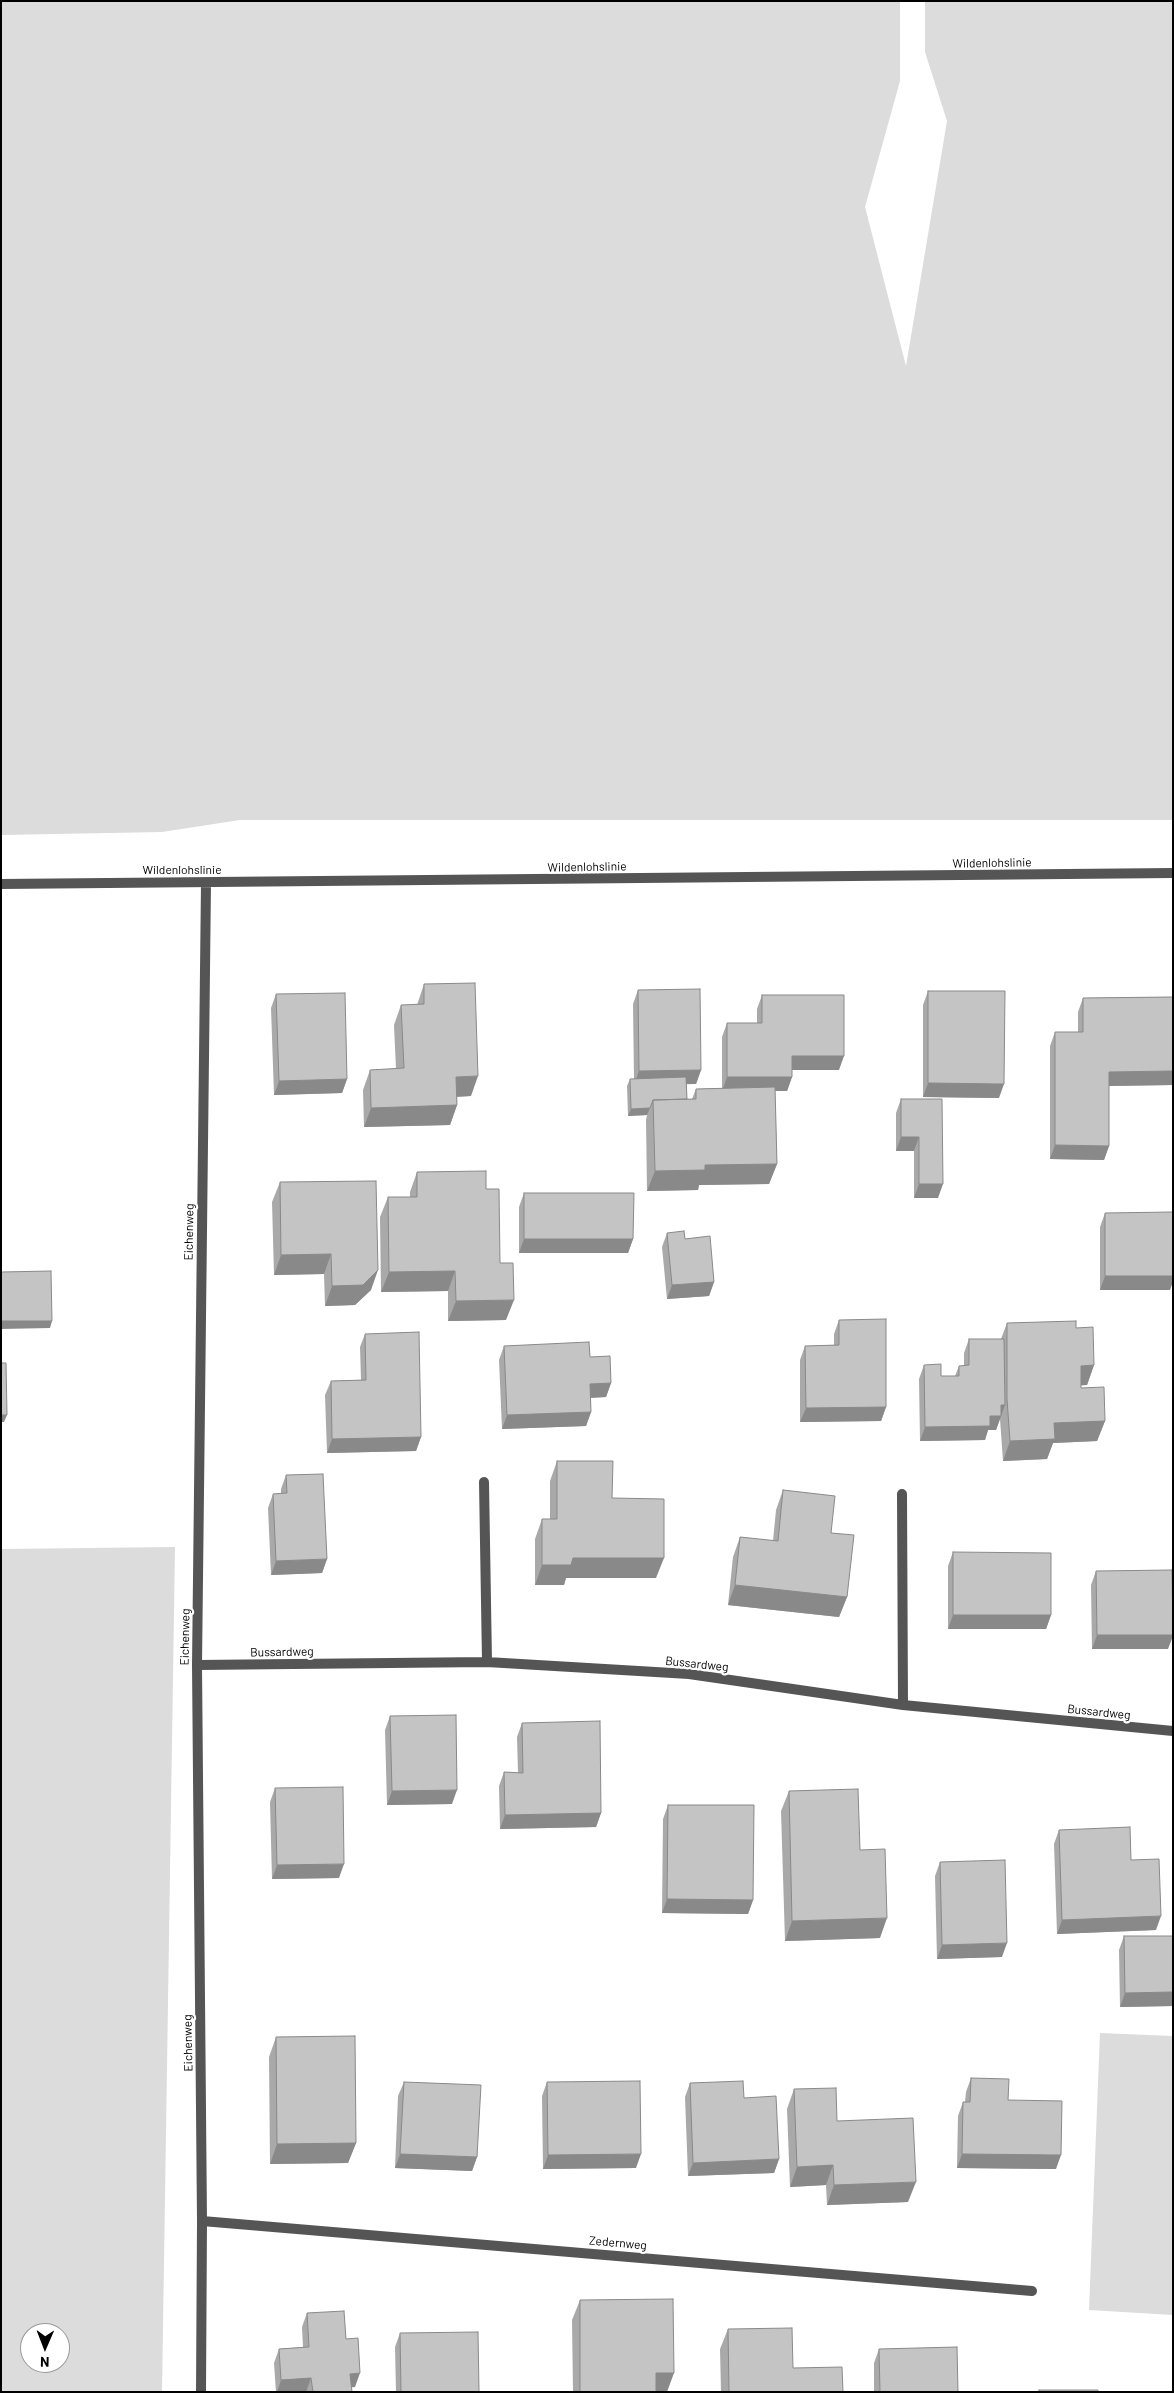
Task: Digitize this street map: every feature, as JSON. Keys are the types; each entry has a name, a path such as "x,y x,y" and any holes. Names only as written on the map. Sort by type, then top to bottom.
{"street":[{"name":"Wildenlohslinie","path":"1,884 1173,874"},
{"name":"Eichenweg","path":"201,2392 202,2221 197,1665 206,883"},
{"path":"484,1482 487,1662"},
{"path":"902,1494 904,1704"},
{"name":"Bussardweg","path":"197,1665 487,1662 689,1674 904,1704 1173,1731"},
{"name":"Zedernweg","path":"202,2221 1032,2291"}],"shaded area":[{"path":"1,1 900,1 900,81 865,207 906,366 947,121 925,52 925,1 1173,1 1173,820 240,820 162,832 1,835"},
{"path":"175,1547 162,2392 1,2392 1,1549"},
{"path":"1100,2033 1173,2036 1173,2315 1089,2310"}],"building":[{"path":"475,983 478,1076 456,1077 457,1105 371,1108 370,1070 404,1068 401,1005 424,1004 424,984"},
{"path":"700,989 701,1070 639,1071 638,990"},
{"path":"928,991 1005,991 1004,1084 928,1083"},
{"path":"345,993 347,1079 279,1081 276,994"},
{"path":"762,995 844,995 844,1056 792,1056 792,1077 727,1077 727,1023 762,1023"},
{"path":"1173,997 1173,1071 1109,1072 1109,1146 1055,1145 1055,1032 1083,1032 1083,998"},
{"path":"686,1077 687,1099 653,1100 650,1108 631,1109 630,1079"},
{"path":"775,1087 777,1164 705,1165 705,1170 655,1171 653,1100 696,1099 696,1089"},
{"path":"901,1099 942,1099 943,1184 919,1184 919,1137 901,1137"},
{"path":"486,1171 486,1189 499,1189 500,1263 513,1263 514,1300 456,1301 455,1271 389,1272 388,1197 417,1197 417,1172"},
{"path":"376,1181 378,1270 363,1285 332,1286 331,1254 281,1255 280,1182"},
{"path":"524,1193 634,1193 633,1239 524,1239"},
{"path":"1173,1212 1173,1276 1105,1276 1105,1213"},
{"path":"684,1231 685,1239 710,1236 714,1282 672,1285 667,1233"},
{"path":"51,1271 52,1321 1,1321 1,1272"},
{"path":"886,1319 886,1407 806,1408 805,1346 839,1345 839,1320"},
{"path":"1076,1321 1076,1328 1093,1327 1094,1365 1081,1366 1081,1388 1104,1387 1105,1421 1054,1423 1055,1439 1010,1441 1007,1399 1007,1323"},
{"path":"419,1332 421,1437 332,1439 331,1381 366,1380 365,1334"},
{"path":"969,1339 1004,1339 1005,1405 1001,1405 1001,1416 990,1416 990,1426 925,1427 924,1365 941,1364 941,1376 959,1376 959,1366 969,1365"},
{"path":"589,1342 590,1357 610,1356 611,1383 590,1384 591,1412 507,1415 504,1346"},
{"path":"1,1363 6,1363 7,1415 1,1415"},
{"path":"557,1461 613,1461 612,1498 664,1499 664,1558 573,1558 571,1565 542,1565 542,1519 557,1519"},
{"path":"323,1474 327,1559 276,1561 273,1494 287,1493 286,1475"},
{"path":"783,1490 835,1496 831,1533 854,1535 847,1597 735,1585 740,1537 778,1541"},
{"path":"953,1552 1051,1553 1051,1615 953,1615"},
{"path":"1172,1570 1173,1635 1097,1635 1096,1571"},
{"path":"456,1715 457,1790 392,1791 390,1716"},
{"path":"600,1721 601,1813 505,1815 504,1772 523,1773 522,1723"},
{"path":"343,1787 344,1864 277,1865 275,1788"},
{"path":"858,1789 860,1850 885,1849 887,1918 792,1921 789,1791"},
{"path":"668,1805 754,1805 753,1900 667,1899"},
{"path":"1130,1827 1131,1860 1159,1859 1161,1916 1062,1920 1059,1830"},
{"path":"1005,1860 1007,1943 942,1945 940,1862"},
{"path":"1124,1936 1173,1936 1173,1992 1125,1993"},
{"path":"355,2036 356,2143 277,2144 276,2037"},
{"path":"971,2078 1009,2079 1008,2100 1062,2101 1061,2155 962,2154 963,2102 970,2102"},
{"path":"640,2081 641,2154 548,2155 547,2082"},
{"path":"743,2081 744,2098 776,2096 779,2159 693,2163 690,2083"},
{"path":"404,2082 481,2085 477,2157 400,2154"},
{"path":"836,2088 837,2121 913,2118 916,2182 834,2185 833,2165 797,2167 794,2089"},
{"path":"673,2299 674,2373 656,2373 656,2392 580,2392 580,2300"},
{"path":"344,2311 346,2339 358,2338 360,2373 350,2374 352,2392 313,2392 311,2378 281,2380 279,2349 309,2347 307,2313"},
{"path":"792,2328 793,2368 842,2367 843,2392 729,2392 728,2329"},
{"path":"478,2332 479,2392 401,2392 400,2333"},
{"path":"957,2347 958,2392 880,2392 879,2349"},
{"path":"1039,2390 1098,2390 1098,2392 1039,2392"}]}
